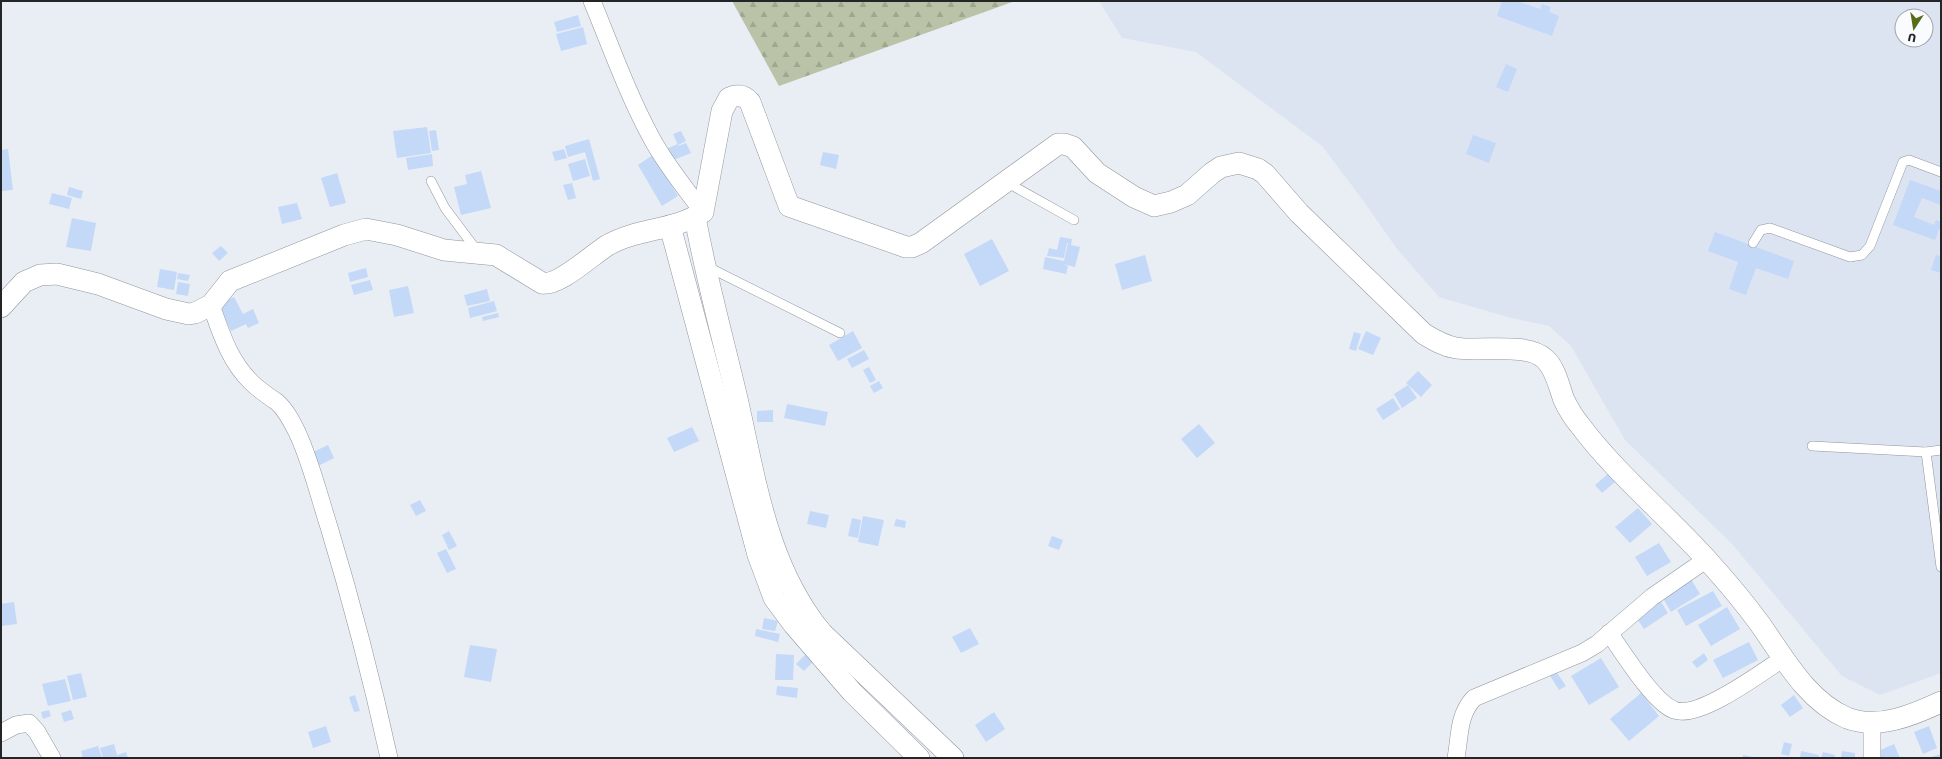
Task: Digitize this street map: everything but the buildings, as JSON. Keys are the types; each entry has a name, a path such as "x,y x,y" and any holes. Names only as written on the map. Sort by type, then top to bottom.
{"street":[{"path":"592,1 638,110 652,139 699,215"},
{"path":"953,758 822,633 807,616 788,582 768,531 705,266 699,215 722,110 729,98 739,95 745,97 750,102 789,206 899,245 912,247 921,243 1052,147 1064,144 1073,147 1097,173 1151,206 1166,204 1187,195 1221,167 1239,163 1258,169 1265,174 1299,213 1424,334 1438,342 1454,348 1517,350 1533,353 1544,359 1554,373 1565,402 1590,439 1614,466 1707,559 1737,592 1782,659 1811,693 1828,707 1849,718 1872,724 1911,714 1941,702"},
{"path":"1,307 24,282 31,278 48,274 67,275 91,282 176,312 195,313 211,305 230,281 273,262 359,230 372,230 397,235 444,250 501,257 546,284 560,279 598,251 624,237 670,226 699,215"},
{"path":"670,226 756,547 768,586 781,609 804,638 852,692 919,758"},
{"path":"211,305 226,347 238,368 251,383 278,403 287,413 298,433 340,566 368,664 389,758"},
{"path":"1456,758 1462,715 1474,698 1582,653 1597,644 1652,597 1707,559"},
{"path":"1610,633 1658,699 1674,710 1688,711 1708,705 1782,659"},
{"path":"1,733 16,725 28,723 37,732 52,758"},
{"path":"1872,724 1872,758"}],"lane":[{"path":"1753,243 1761,230 1770,228 1850,257 1862,255 1870,246 1900,166 1903,162 1909,160 1941,172"},
{"path":"431,181 445,208 468,237 479,254"},
{"path":"1005,181 1074,220"},
{"path":"705,266 840,334"},
{"path":"1812,446 1926,452 1941,450"},
{"path":"1926,452 1941,567"}],"shaded area":[{"path":"1099,1 1941,1 1941,673 1880,695 1842,676 1732,544 1625,440 1571,346 1549,326 1511,318 1439,297 1397,249 1322,146 1196,52 1122,38"}],"green space":[{"path":"732,1 1015,1 779,86"}]}
